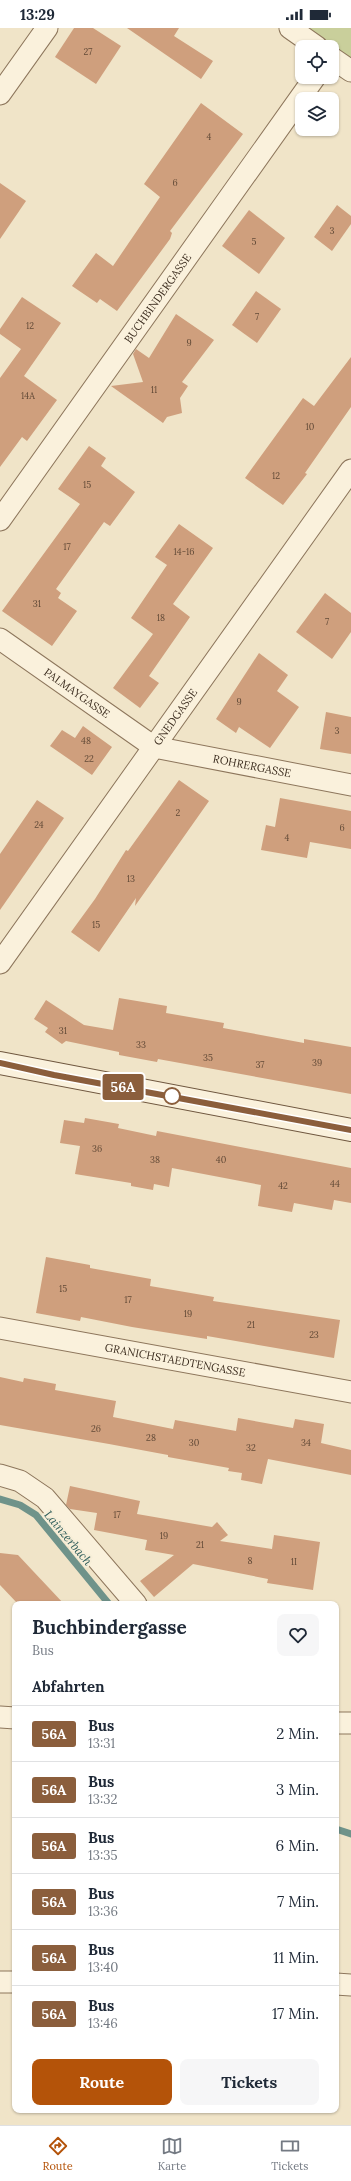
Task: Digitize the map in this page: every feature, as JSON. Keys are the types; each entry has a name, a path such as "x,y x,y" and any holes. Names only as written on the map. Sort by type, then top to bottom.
{"street":[{"path":"0,94 47,28"},
{"path":"290,28 307,40"},
{"path":"339,63 351,71"},
{"name":"BUCHBINDERGASSE","path":"0,520 310,84"},
{"name":"GNEDGASSE","path":"0,963 154,747 344,493 351,470"},
{"name":"PALMAYGASSE","path":"0,639 154,747"},
{"name":"ROHRERGASSE","path":"154,747 351,785"},
{"path":"0,1063 351,1130"},
{"name":"GRANICHSTAEDTENGASSE","path":"0,1328 351,1392"},
{"path":"0,1475 20,1481 45,1498 133,1601"},
{"path":"0,1716 12,1718"},
{"path":"339,1723 351,1723"},
{"path":"0,1982 12,1982"},
{"path":"339,1984 351,1985"}],"green space":[{"path":"305,28 351,28 351,60 339,52 339,40 322,40"}],"building":[{"path":"74,28 93,28 121,46 96,84 55,57"},
{"path":"127,28 179,28 174,36 213,61 201,79"},
{"path":"201,103 243,134 170,231 172,233 170,239 117,311 100,299 97,303 72,286 96,253 113,266 160,197 144,184"},
{"path":"0,183 26,201 0,239"},
{"path":"337,205 351,216 351,224 332,251 314,237"},
{"path":"249,210 285,238 259,274 222,246"},
{"path":"256,291 281,309 257,343 232,325"},
{"path":"22,297 61,323 24,376 57,400 27,441 22,437 0,467 0,378 21,349 0,334 0,329"},
{"path":"176,314 214,340 182,382 188,386 180,398 182,413 167,417 163,423 111,386 143,382 133,354 136,349 149,358"},
{"path":"351,357 351,407 305,473 307,474 283,505 245,478 303,398 314,406"},
{"path":"89,446 106,458 101,466 135,492 110,526 104,522 56,589 61,593 58,598 77,611 52,646 2,611 80,504 58,489"},
{"path":"179,524 213,548 173,604 190,617 149,676 159,683 140,708 113,688 153,634 131,618 167,565 155,557"},
{"path":"325,593 351,613 351,632 332,659 296,632"},
{"path":"259,653 288,675 277,691 299,707 270,748 239,727 236,733 216,719"},
{"path":"326,712 351,717 351,754 320,749"},
{"path":"83,726 112,747 92,775 50,746 62,730 75,738"},
{"path":"179,780 209,801 135,906 136,898 99,952 71,932 95,899 126,850 128,851"},
{"path":"280,798 351,811 351,849 310,842 307,858 261,850 266,825 275,827"},
{"path":"37,800 64,818 0,910 0,854"},
{"path":"119,998 167,1006 166,1013 224,1023 223,1028 304,1043 304,1039 351,1047 351,1094 158,1059 157,1062 119,1055 119,1052 66,1041 62,1044 45,1032 48,1028 34,1019 46,1000 84,1025 113,1030"},
{"path":"85,1118 119,1124 118,1128 156,1136 157,1131 351,1168 351,1203 334,1200 332,1210 294,1203 292,1212 258,1206 261,1185 172,1168 169,1187 154,1184 153,1190 131,1186 131,1183 75,1174 80,1146 60,1143 64,1120 84,1123"},
{"path":"46,1257 90,1265 90,1268 151,1279 150,1286 214,1297 213,1301 340,1320 334,1358 207,1336 207,1339 81,1317 80,1321 36,1313"},
{"path":"0,1377 23,1382 24,1378 56,1384 55,1390 116,1401 113,1417 173,1429 175,1420 236,1431 238,1418 293,1428 295,1419 324,1424 321,1443 351,1450 351,1475 268,1459 262,1484 241,1480 242,1473 228,1471 229,1468 168,1457 168,1455 0,1425"},
{"path":"70,1486 140,1501 137,1514 212,1527 217,1522 228,1535 220,1541 272,1549 274,1535 320,1542 313,1590 267,1583 268,1579 193,1564 154,1597 140,1581 174,1555 145,1550 147,1540 94,1530 97,1513 70,1509 66,1505"},
{"path":"0,1553 18,1555 61,1601 15,1601 0,1585"}],"waterway":[{"name":"Lainzerbach","path":"0,1499 20,1505 36,1515 107,1601"},
{"name":"Lainzerbach","path":"339,1830 351,1834"}],"bus line":[{"name":"56A","path":"0,1063 54,1075 351,1130"}]}
